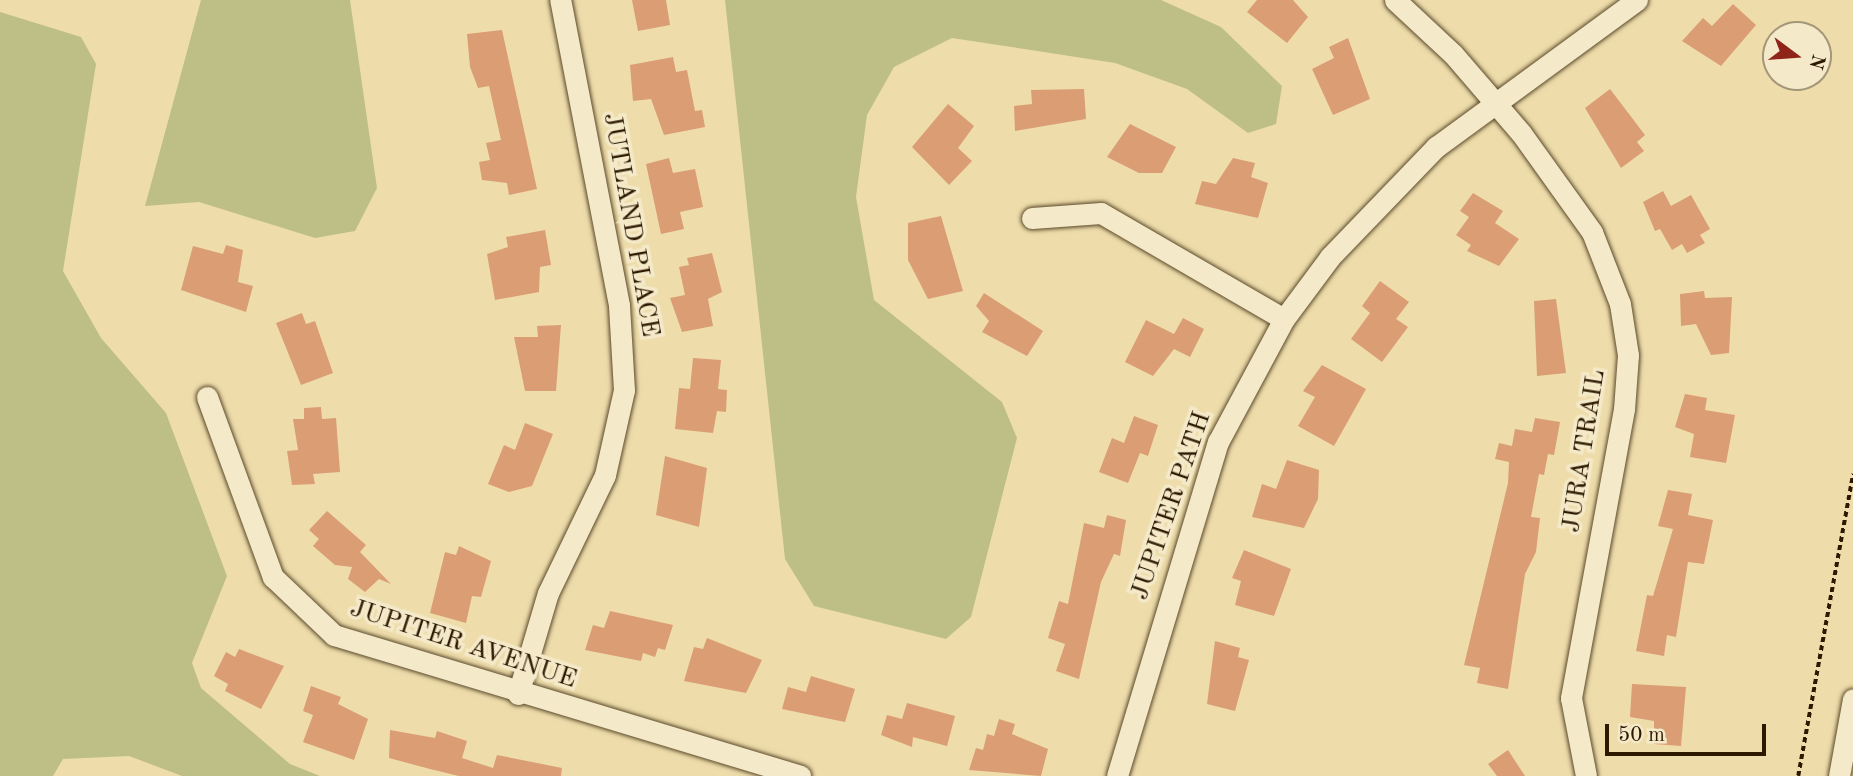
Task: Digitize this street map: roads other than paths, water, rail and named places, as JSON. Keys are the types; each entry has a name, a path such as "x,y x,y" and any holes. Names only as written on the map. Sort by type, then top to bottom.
{"street":[{"name":"JUTLAND PLACE","path":"518,694 548,593 608,465 624,390 619,305 560,0"},
{"name":"JURA TRAIL","path":"1395,0 1495,101 1592,232 1614,279 1625,329 1624,409 1571,698 1586,776"},
{"name":"JUPITER PATH","path":"1117,776 1218,442 1283,319 1382,199 1495,101 1637,0"},
{"path":"1032,218 1101,213 1283,319"},
{"name":"JUPITER AVENUE","path":"207,397 264,559 301,610 356,646 800,776"},
{"path":"1839,776 1853,699"}]}
